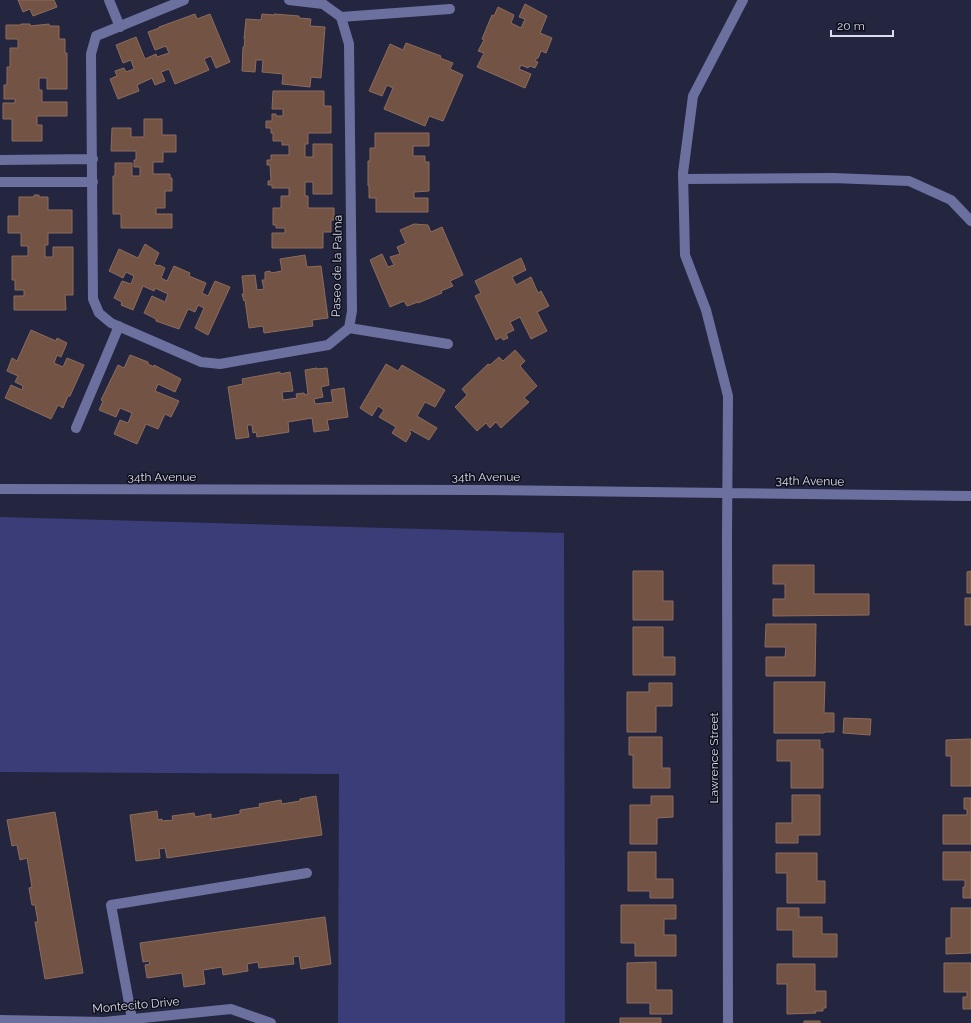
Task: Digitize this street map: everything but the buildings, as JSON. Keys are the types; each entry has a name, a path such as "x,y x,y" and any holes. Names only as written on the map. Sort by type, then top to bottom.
{"street":[{"path":"110,0 120,27"},
{"name":"Paseo de la Palma","path":"184,0 96,36 91,54 93,299 99,313 111,323 201,362 220,364 328,345 349,328 352,311 349,44 341,17"},
{"path":"289,0 323,4 341,17 450,8"},
{"name":"Lawrence Street","path":"728,1023 728,396 706,310 685,255 683,179 693,96 743,0"},
{"path":"0,160 93,159"},
{"path":"683,179 833,178 909,181 951,200 971,221"},
{"path":"0,182 93,182"},
{"path":"76,428 119,326"},
{"path":"349,328 448,344"},
{"name":"34th Avenue","path":"0,489 484,490 971,496"},
{"path":"132,1019 111,905 307,874"},
{"name":"Montecito Drive","path":"0,1020 19,1022 104,1022 231,1009 271,1023"},
{"path":"201,1012 202,1023"}],"shaded area":[{"path":"0,517 564,533 565,1023 338,1023 339,774 0,772"}]}
